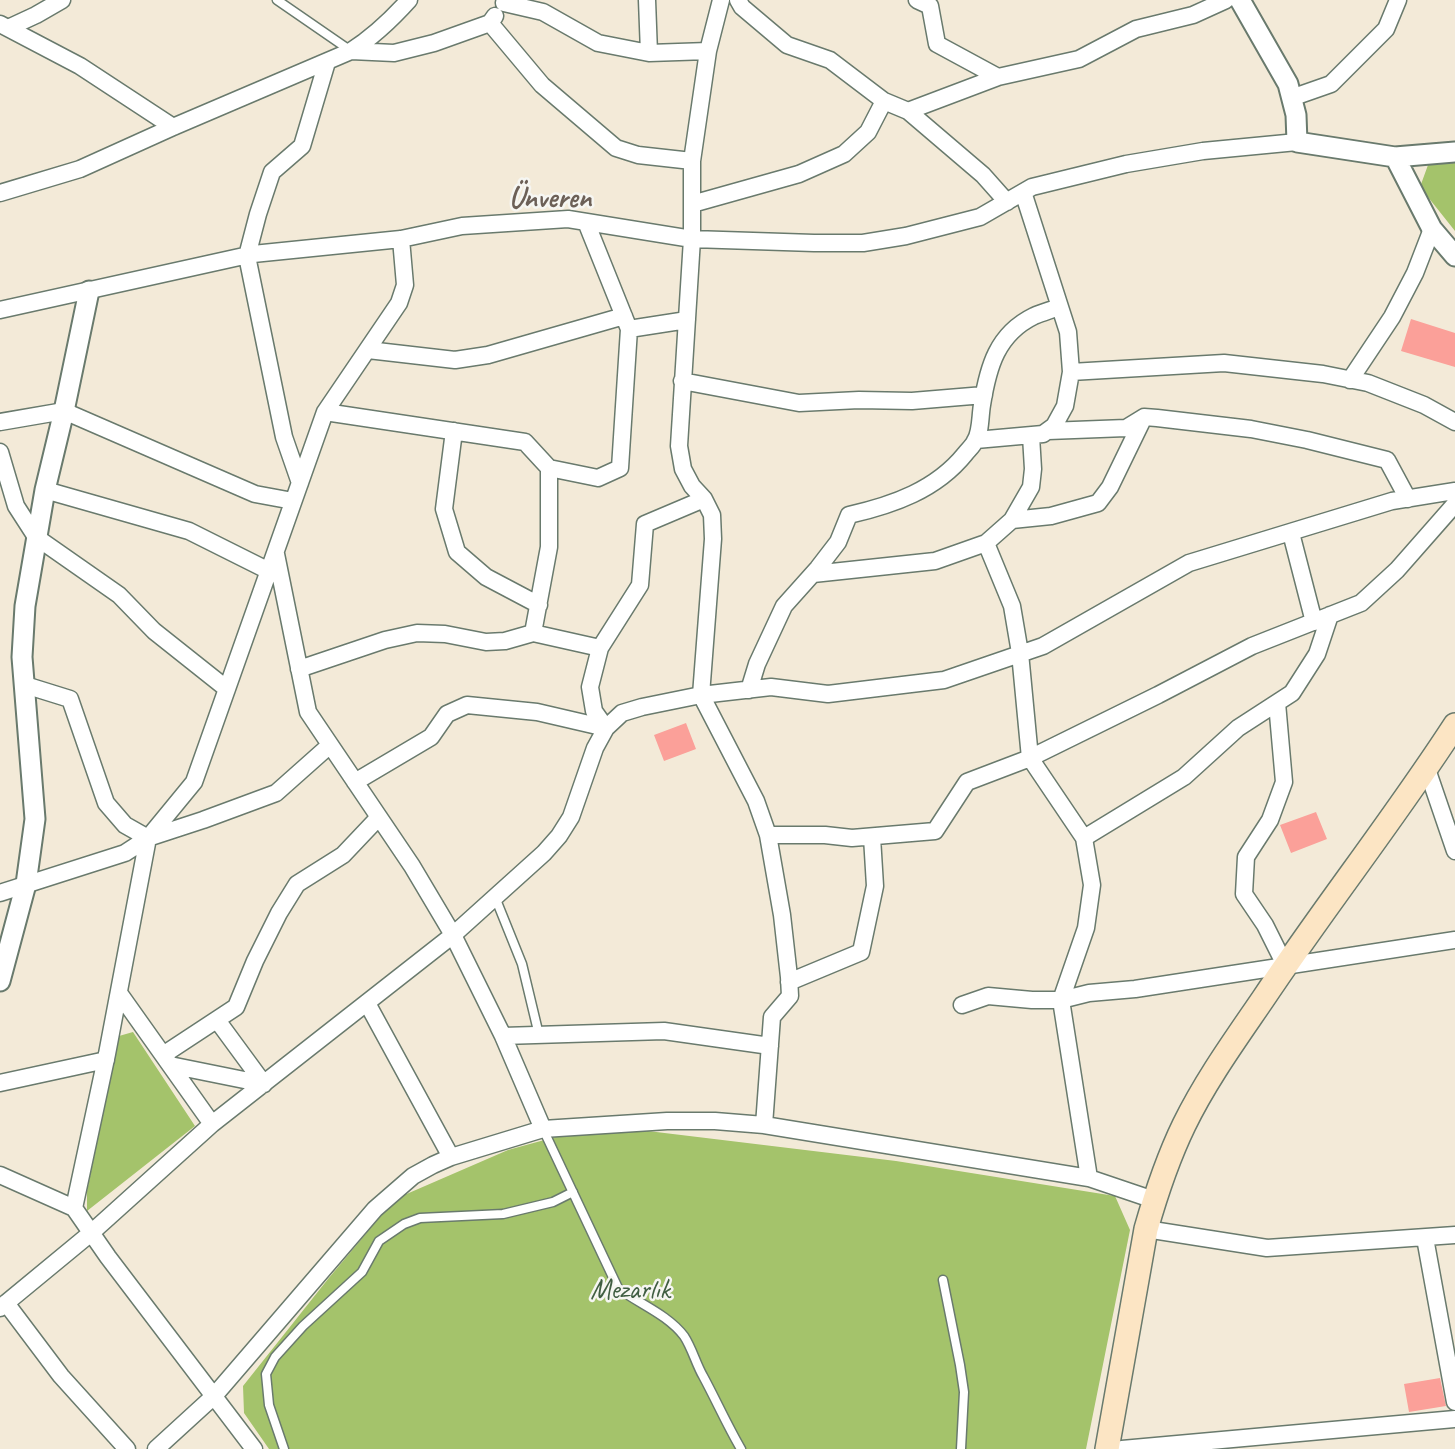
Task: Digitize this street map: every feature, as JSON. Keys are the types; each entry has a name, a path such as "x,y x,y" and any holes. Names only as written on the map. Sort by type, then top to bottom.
{"main road":[{"path":"1107,1449 1146,1229 1154,1200 1184,1124 1222,1059 1285,965 1427,769 1455,725"}],"street":[{"path":"4,26 36,15 62,0"},
{"path":"0,193 80,170 351,51 370,39 409,0"},
{"path":"647,0 649,53"},
{"path":"721,0 708,51 692,161 692,239 679,446 683,468 712,515 713,540 701,695 756,801 768,835 782,915 790,996 772,1017 764,1125"},
{"path":"738,0 742,7 787,45 830,60 884,101 908,111 983,175 1007,202"},
{"path":"917,0 930,6 937,44 998,77"},
{"path":"908,111 998,77 1079,59 1136,29 1193,15 1227,0 1288,84 1296,116 1297,142"},
{"path":"1291,98 1331,84 1387,29 1398,0"},
{"path":"351,51 394,53 434,43 490,23 505,1 543,12 598,43 649,53 708,51"},
{"path":"490,23 542,85 615,148 638,155 692,161"},
{"path":"4,26 80,66 173,127"},
{"path":"300,484 284,437 247,256 272,172 302,146 327,62"},
{"path":"692,204 800,174 844,154 868,132 884,101"},
{"path":"0,310 247,256 401,239 461,226 568,219 692,239 863,243 906,236 980,217 1032,187 1126,164 1203,151 1297,142 1395,157 1455,152"},
{"path":"1395,157 1432,229 1455,256"},
{"path":"976,440 1043,435 1054,426 1065,406 1071,372 1068,332 1023,192"},
{"path":"325,412 525,442 550,468 598,478 620,468 626,323 586,222"},
{"path":"1350,380 1392,317 1415,273 1432,229"},
{"path":"74,1208 106,1060 148,838 194,782 325,412 399,303 405,285 401,239"},
{"path":"2,973 26,884 35,819 22,657 25,606 45,490 89,291"},
{"path":"749,690 757,664 784,606 838,542 849,515 881,508 917,492 952,469 976,440 996,350 1018,326 1034,316 1059,307"},
{"path":"368,350 455,360 626,323 687,320"},
{"path":"1071,372 1224,363 1323,374 1368,383 1424,405 1455,422"},
{"path":"682,381 799,403 912,401 984,395"},
{"path":"0,422 64,411 255,494 293,501"},
{"path":"1048,431 1126,428 1144,417 1251,429 1387,460 1408,499"},
{"path":"1012,520 1051,516 1098,503 1110,487 1144,417"},
{"path":"454,431 444,509 457,552 486,577 538,605"},
{"path":"813,574 935,561 986,543 1012,520 1031,487 1031,436"},
{"path":"0,452 16,506 36,537 119,595 154,631 227,689"},
{"path":"533,633 549,547 550,468"},
{"path":"45,490 189,530 269,571"},
{"path":"127,1449 3,1306 91,1233 212,1125 453,935 544,853 571,817 595,748 606,728 622,713 701,695 771,687 828,694 944,680 1043,646 1189,563 1392,501 1455,491"},
{"path":"606,728 594,711 590,687 600,648 640,585 645,524 704,499"},
{"path":"768,835 852,838 935,831 967,782 1030,758 1252,646 1361,603 1397,570 1453,509"},
{"path":"1291,533 1314,622"},
{"path":"986,543 1012,606 1020,653 1030,758 1084,838 1092,885 1086,928 1061,1000 1089,1178"},
{"path":"276,551 308,712 412,866 453,935 503,1036 543,1129"},
{"path":"1084,838 1184,777 1238,728 1292,693 1317,654 1330,615"},
{"path":"299,669 384,640 417,633 445,634 486,642 505,641 533,633 600,648"},
{"path":"26,685 70,699 106,803 125,825 148,838"},
{"path":"1277,703 1284,782 1270,820 1245,857 1244,894 1265,925 1285,965"},
{"path":"355,782 431,737 447,714 467,705 537,712 606,728"},
{"path":"0,893 125,853 148,838 276,793 330,745"},
{"path":"1427,769 1455,851"},
{"path":"166,1060 236,1007 261,948 297,884 343,855 379,817"},
{"path":"789,982 860,951 875,886 872,837"},
{"path":"962,1005 988,996 1061,1000 1089,993 1135,989 1455,940"},
{"path":"0,945 2,973"},
{"path":"119,993 212,1125"},
{"path":"367,1003 452,1157"},
{"path":"217,1020 264,1084"},
{"path":"503,1036 664,1031 769,1046"},
{"path":"0,1083 106,1060"},
{"path":"166,1060 264,1084"},
{"path":"156,1449 214,1396 374,1209 413,1176 452,1157 543,1129 667,1121 764,1125 1089,1178 1154,1200"},
{"path":"0,1175 74,1208 254,1449"},
{"path":"1146,1229 1267,1248 1455,1236"},
{"path":"1425,1238 1455,1402"},
{"path":"1131,1449 1224,1445 1455,1419"}],"lane":[{"path":"277,0 351,51"},
{"path":"495,897 522,964 539,1035"},
{"path":"543,1129 618,1288 671,1323 684,1337 741,1449"},
{"path":"284,1449 269,1405 266,1374 275,1357 303,1326 362,1272 379,1241 404,1224 420,1218 503,1214 553,1202 573,1192"},
{"path":"943,1280 964,1392 961,1449"}],"green space":[{"path":"1455,163 1455,231 1420,187 1428,165"},
{"path":"133,1032 195,1126 87,1211 87,1191 119,1036"},
{"name":"Mezarlık","path":"648,1131 896,1161 1115,1196 1130,1230 1086,1449 269,1449 244,1413 243,1386 395,1199 508,1150 559,1136"}],"building":[{"path":"1411,319 1455,333 1455,367 1401,351"},
{"path":"686,723 696,749 664,761 654,735"},
{"path":"1316,812 1327,839 1291,853 1280,825"},
{"path":"1440,1378 1446,1406 1409,1412 1404,1384"}],"district":[{"name":"Ünveren","path":"550,199"}]}
